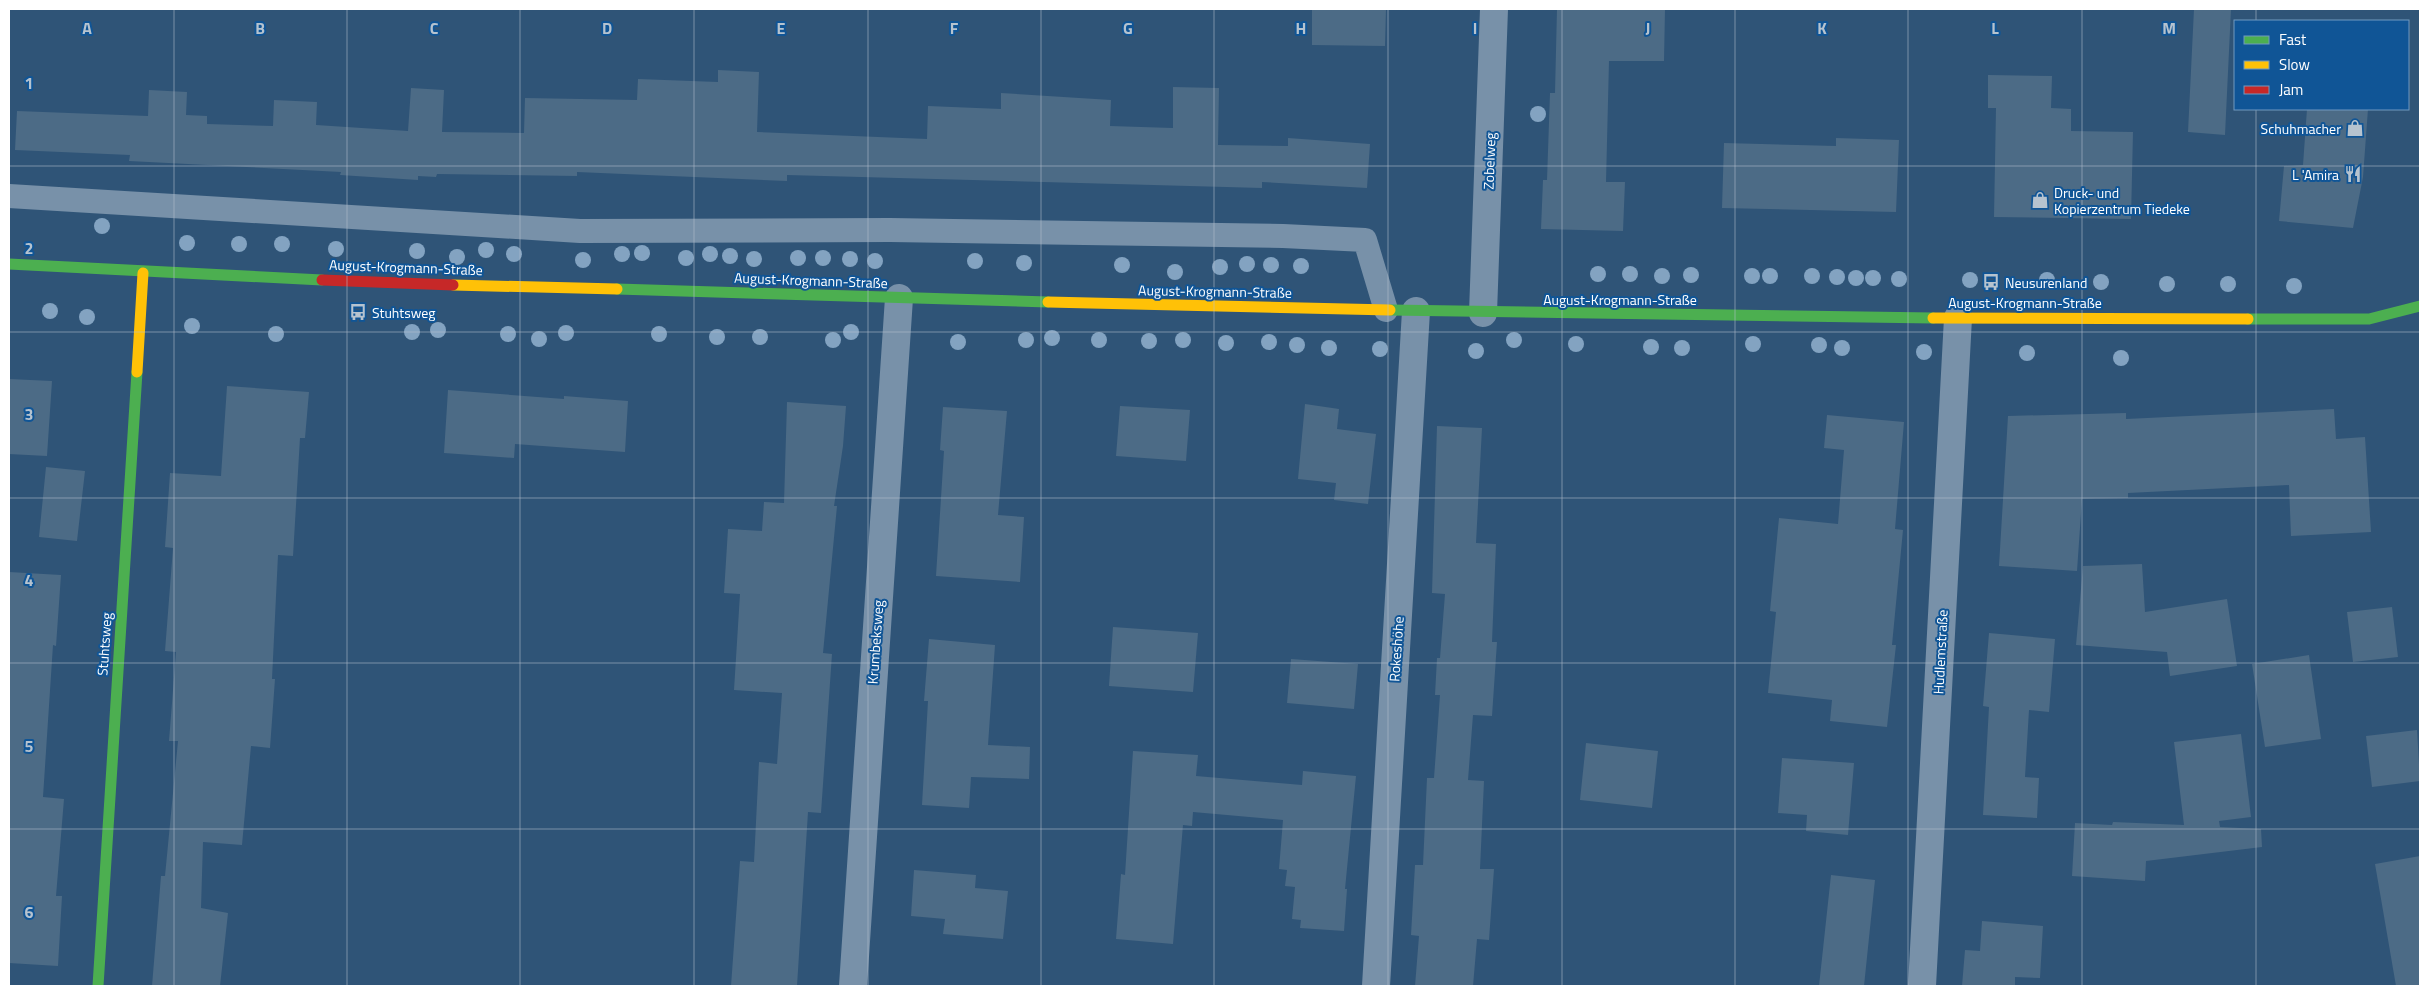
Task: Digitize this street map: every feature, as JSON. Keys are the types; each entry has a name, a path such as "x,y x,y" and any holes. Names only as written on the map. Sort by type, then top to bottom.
{"main road":[{"name":"August-Krogmann-Straße","path":"9,264 143,273 899,298 1483,313 2368,320 2420,306"},
{"name":"Stuhtsweg","path":"98,986 143,273"}],"street":[{"name":"Zobelweg","path":"1483,313 1494,9"},
{"name":"Krumbeksweg","path":"853,986 899,298"},
{"name":"Rokeshöhe","path":"1376,986 1416,311"},
{"name":"Hudlemstraße","path":"1922,986 1958,318"}],"lane":[{"path":"9,196 580,231 890,230 1283,236 1365,240 1386,310"}],"building":[{"path":"1312,9 1386,9 1385,46 1312,45"},
{"path":"1557,9 1665,9 1664,61 1609,61 1606,182 1625,182 1623,231 1541,229 1543,180 1547,180 1550,93 1555,93"},
{"path":"2194,9 2231,9 2225,135 2188,132"},
{"path":"718,70 759,72 757,132 927,139 928,106 1001,109 1001,93 1111,100 1110,126 1173,128 1173,87 1219,88 1218,145 1288,146 1288,138 1370,144 1367,188 1262,182 1262,188 787,175 787,181 577,172 577,176 437,174 436,177 418,176 418,180 340,175 341,172 129,161 130,155 15,150 17,111 148,116 149,90 187,92 186,115 207,116 207,124 273,126 274,100 317,102 316,125 408,131 411,88 444,90 442,132 524,133 525,98 637,100 638,79 718,82"},
{"path":"1988,75 2052,76 2051,108 2071,109 2071,131 2133,132 2131,219 1994,217 1996,108 1988,108"},
{"path":"2307,110 2368,110 2363,177 2353,228 2279,221 2284,166 2303,165"},
{"path":"1836,138 1899,140 1896,212 1722,208 1724,143 1836,146"},
{"path":"9,379 52,381 47,456 9,454"},
{"path":"227,386 309,392 305,438 300,438 293,556 278,555 272,679 275,679 270,748 251,746 242,845 203,842 201,908 228,913 220,986 152,986 161,876 165,876 178,741 169,741 176,652 165,651 173,548 165,547 170,473 221,476"},
{"path":"448,390 564,399 564,396 628,401 625,452 515,444 514,458 444,453"},
{"path":"787,402 846,406 843,446 834,506 837,506 823,653 832,654 821,813 808,812 797,986 731,986 740,861 754,862 759,762 777,764 782,693 734,690 740,594 724,593 728,529 762,531 764,502 784,503"},
{"path":"1305,404 1339,409 1337,429 1376,434 1368,504 1334,500 1336,483 1298,479"},
{"path":"1120,406 1190,410 1186,461 1116,456"},
{"path":"943,407 1007,411 998,515 1024,517 1020,582 936,576 944,451 940,450"},
{"path":"2334,409 2336,439 2365,437 2371,532 2291,536 2289,485 2128,493 2128,498 2082,499 2077,571 1999,566 2008,416 2126,413 2126,419"},
{"path":"1827,415 1904,422 1895,529 1903,530 1892,645 1896,645 1887,727 1830,721 1832,700 1768,693 1776,612 1770,611 1779,518 1838,524 1844,450 1824,448"},
{"path":"1437,426 1482,428 1476,543 1496,544 1492,642 1497,642 1492,716 1473,715 1468,780 1484,781 1480,869 1494,869 1489,940 1477,939 1473,986 1415,986 1419,936 1411,935 1415,865 1423,865 1427,778 1434,778 1440,695 1435,695 1437,658 1440,658 1445,594 1432,593"},
{"path":"46,467 85,471 77,541 39,537"},
{"path":"2142,564 2145,612 2227,599 2237,666 2170,676 2167,652 2076,645 2083,566"},
{"path":"9,572 61,575 56,646 53,645 43,797 64,799 56,896 62,896 58,966 9,963"},
{"path":"2392,607 2398,657 2353,662 2347,612"},
{"path":"1113,627 1198,633 1193,692 1109,686"},
{"path":"1989,633 2055,639 2049,712 2029,710 2025,777 2039,778 2037,818 1983,815 1989,707 1983,706"},
{"path":"929,639 995,645 988,745 1030,747 1029,779 971,777 969,808 922,805 928,701 924,701"},
{"path":"2309,655 2321,739 2265,747 2252,664"},
{"path":"1291,659 1358,664 1354,709 1287,703"},
{"path":"2417,730 2420,781 2372,787 2366,736"},
{"path":"2241,734 2251,817 2219,821 2220,827 2261,829 2262,847 2146,861 2145,881 2072,876 2075,823 2112,825 2113,822 2184,825 2174,742"},
{"path":"1586,743 1658,751 1652,808 1580,800"},
{"path":"1133,751 1198,755 1196,776 1302,785 1303,771 1356,776 1345,889 1347,889 1344,931 1300,928 1301,920 1292,919 1295,887 1285,886 1287,870 1279,869 1283,820 1193,812 1192,826 1183,825 1173,944 1116,939 1121,874 1125,875"},
{"path":"1782,758 1854,763 1848,835 1806,831 1807,815 1778,813"},
{"path":"2420,856 2420,986 2396,986 2375,864"},
{"path":"914,870 976,875 975,888 1008,891 1003,939 943,934 945,919 911,916"},
{"path":"1831,875 1875,880 1864,986 1819,986"},
{"path":"1982,921 2043,926 2040,978 2015,977 2015,986 1962,986 1965,950 1980,951"}],"traffic: fast":[{"path":"9,264 322,280"},
{"path":"617,289 1048,302"},
{"path":"2248,319 2369,319 2420,306"},
{"path":"1390,310 1933,318"},
{"path":"98,986 137,372"}],"traffic: slow":[{"path":"137,372 143,273"},
{"path":"453,285 617,289"},
{"path":"1048,302 1390,310"},
{"path":"1933,318 2248,319"}],"traffic: jam":[{"path":"322,280 453,285"}],"place":[{"name":"Schuhmacher","path":"2355,128"},
{"name":"L 'Amira","path":"2353,174"},
{"name":"Druck- und Kopierzentrum Tiedeke","path":"2040,200"},
{"name":"Neusurenland","path":"1991,282"},
{"name":"Stuhtsweg","path":"358,312"}]}
